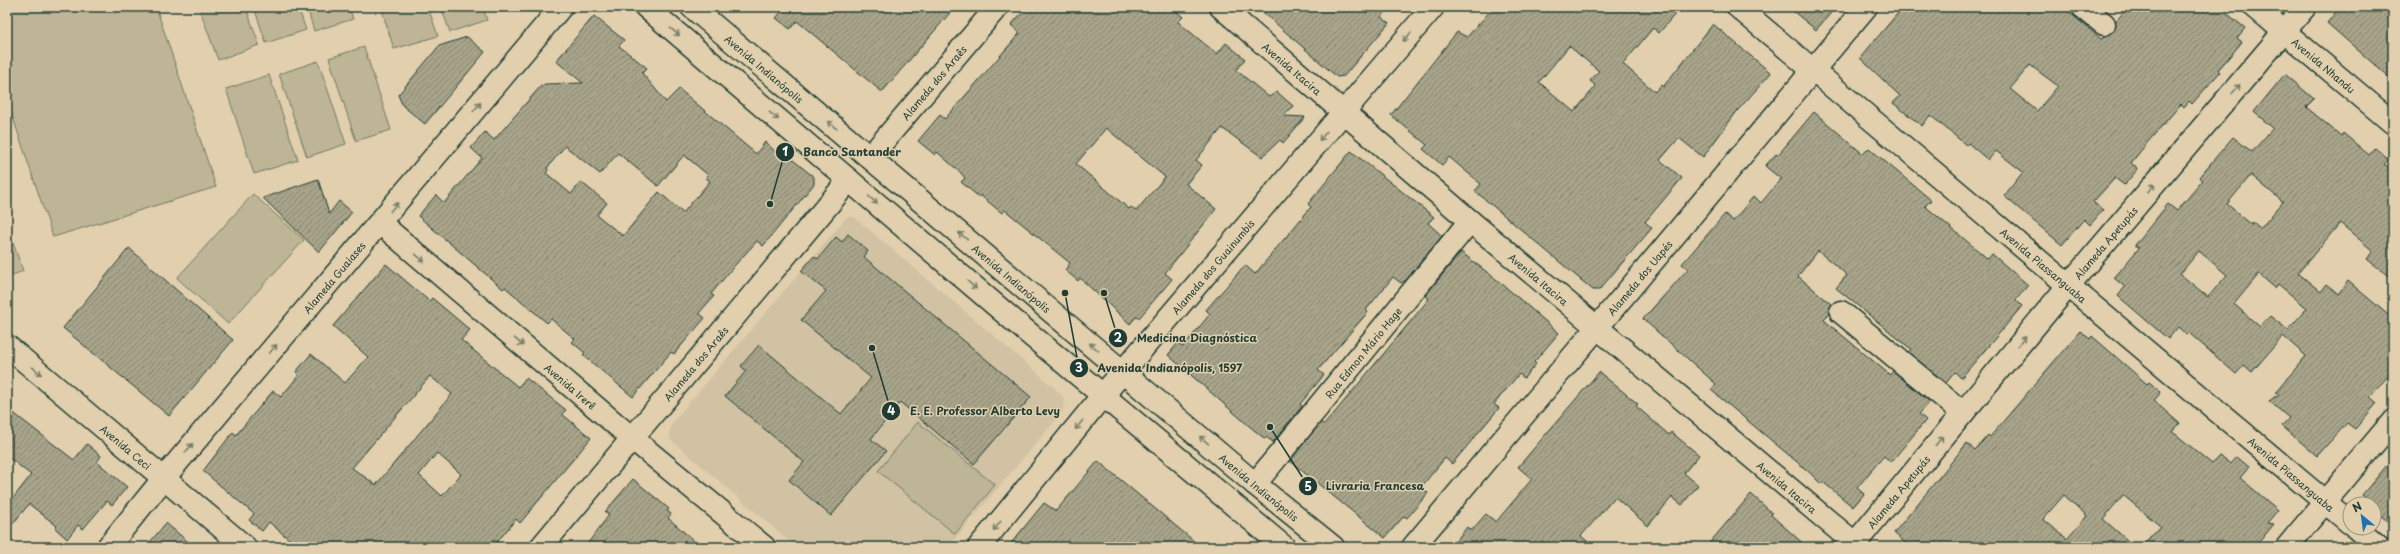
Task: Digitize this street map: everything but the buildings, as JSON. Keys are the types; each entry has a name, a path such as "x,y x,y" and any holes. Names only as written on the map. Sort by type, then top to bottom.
{"street":[{"name":"Alameda Guaiases","path":"108,547 164,478 561,7"},
{"path":"646,7 1284,547"},
{"name":"Avenida Indianópolis","path":"692,7 1255,484 1333,547"},
{"name":"Alameda dos Araês","path":"870,157 997,7"},
{"name":"Avenida Itacira","path":"1220,7 1470,221 1855,546"},
{"name":"Alameda dos Guainumbis","path":"984,546 1103,395 1433,7"},
{"name":"Avenida Piassanguaba","path":"1738,7 2342,516"},
{"name":"Alameda dos Uapés","path":"1413,547 1866,7"},
{"path":"2083,7 2104,24"},
{"name":"Avenida Nhandu","path":"2255,7 2393,123"},
{"name":"Alameda Apetupás","path":"1855,546 2068,286 2305,7"},
{"name":"Alameda dos Araês","path":"541,547 849,180"},
{"name":"Rua Edmon Mário Hage","path":"1255,484 1470,221"},
{"name":"Avenida Irerê","path":"380,223 632,439 764,547"},
{"path":"1841,312 1963,413"},
{"name":"Avenida Ceci","path":"7,346 246,547"},
{"path":"2287,547 2393,422"},
{"path":"2365,536 2378,547"}],"shaded area":[{"path":"7,7 156,7 216,187 53,237 7,100"},
{"path":"199,7 246,7 259,45 218,60"},
{"path":"254,7 298,7 306,30 266,43"},
{"path":"307,7 349,7 353,19 314,31"},
{"path":"381,7 428,7 438,36 394,49"},
{"path":"441,7 483,7 487,20 450,32"},
{"path":"364,47 391,130 356,141 329,58"},
{"path":"318,61 346,144 307,157 279,74"},
{"path":"269,75 298,160 254,174 226,89"},
{"path":"253,194 304,240 228,324 177,278"},
{"path":"847,217 854,217 1057,390 1064,399 1063,411 948,547 796,547 670,439 670,429 673,422"},
{"path":"7,226 23,271 7,277"},
{"path":"918,422 995,485 955,534 878,471"}],"place":[{"name":"Banco Santander","path":"770,204"},
{"name":"Avenida Indianópolis, 1597","path":"1065,293"},
{"name":"Medicina Diagnóstica","path":"1104,293"},
{"name":"E. E. Professor Alberto Levy","path":"872,348"},
{"name":"Livraria Francesa","path":"1270,427"}]}
